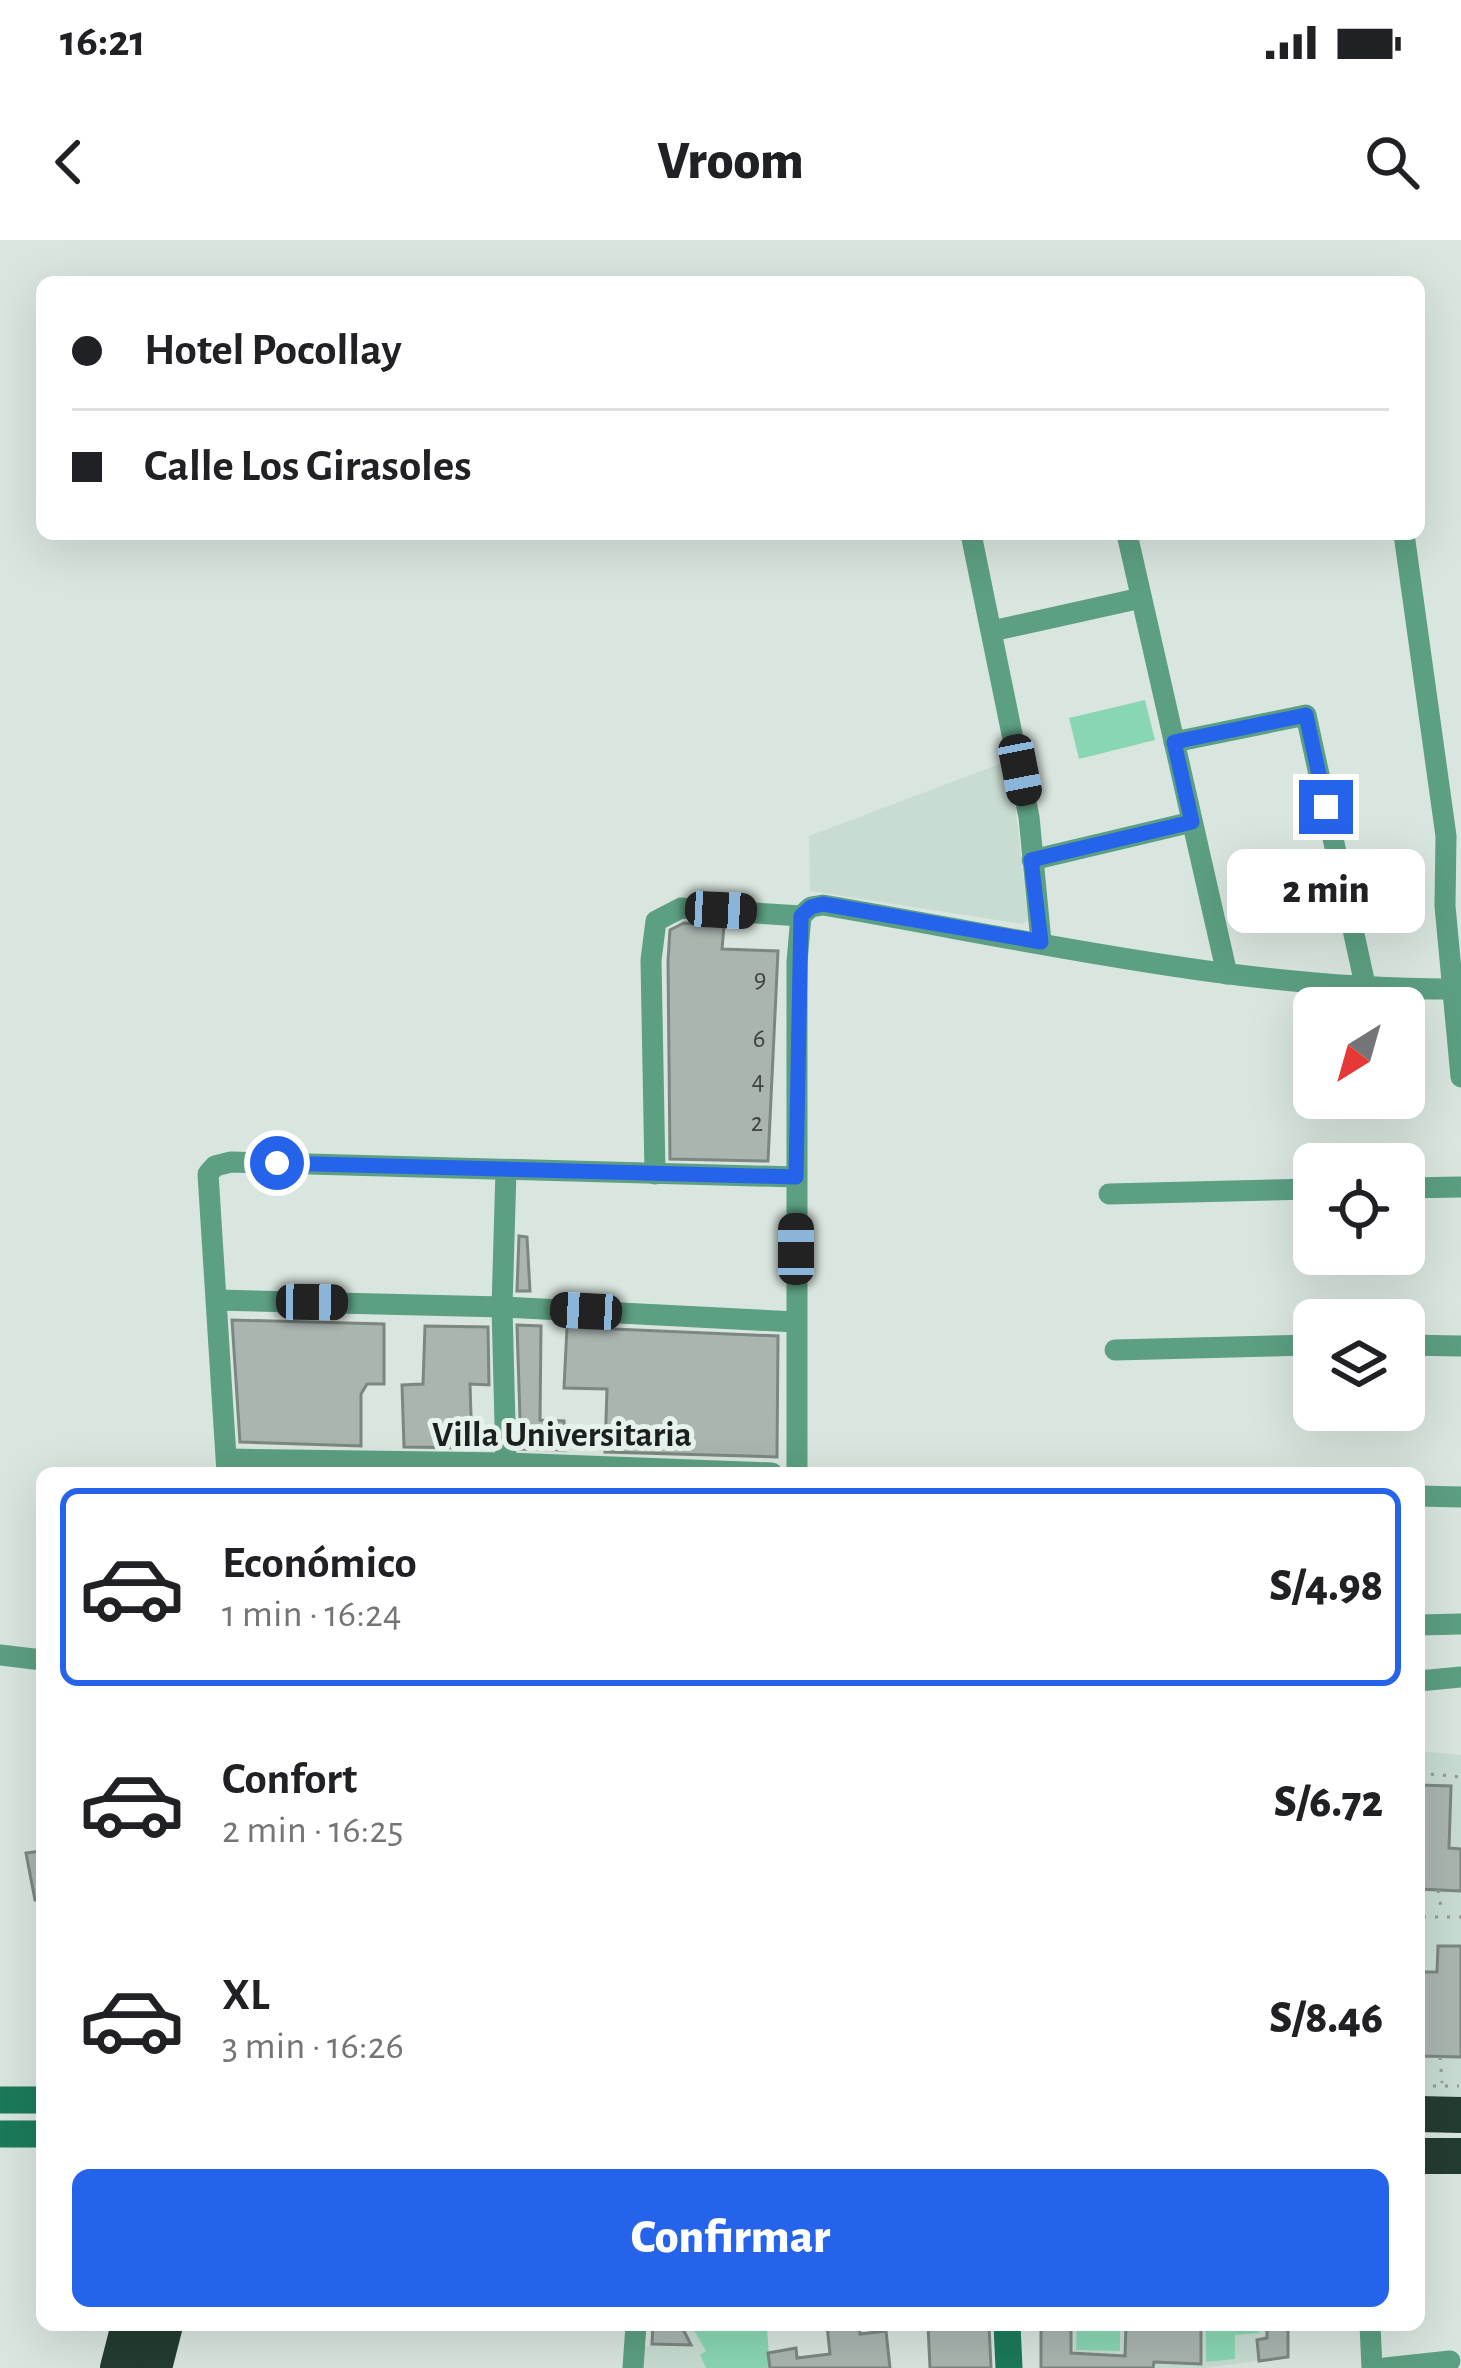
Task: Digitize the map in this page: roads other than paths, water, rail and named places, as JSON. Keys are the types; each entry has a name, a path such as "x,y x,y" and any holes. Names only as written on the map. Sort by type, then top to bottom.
{"highway":[{"path":"1425,2156 1461,2156"},
{"path":"118,2368 127,2331"},
{"path":"154,2368 163,2331"}],"main road":[{"path":"0,2100 36,2100"},
{"path":"0,2134 36,2134"},
{"path":"1007,2331 1010,2368"}],"street":[{"path":"972,540 1029,817 1041,942"},
{"path":"1128,540 1227,974"},
{"path":"1405,540 1446,836 1445,906 1457,989 1461,1077"},
{"path":"992,631 1141,598"},
{"path":"1174,742 1306,715 1366,987"},
{"path":"1031,860 1192,822"},
{"path":"655,1174 651,960 656,921 681,908 801,916 823,904 1227,974 1347,987"},
{"path":"797,1467 801,916"},
{"path":"1425,989 1457,989"},
{"path":"612,1467 506,1463 227,1466 208,1174 214,1166 231,1162 796,1177"},
{"path":"506,1170 502,1307 506,1463"},
{"path":"1425,1188 1461,1187"},
{"path":"1109,1194 1293,1190"},
{"path":"218,1300 502,1307 796,1322"},
{"path":"1115,1351 1293,1346"},
{"path":"1425,1346 1461,1346"},
{"path":"1425,1496 1461,1497"},
{"path":"1425,1625 1461,1624"},
{"path":"0,1655 36,1659"},
{"path":"1425,1680 1461,1677"},
{"path":"633,2368 636,2331"},
{"path":"1370,2331 1372,2368"},
{"path":"1385,2368 1450,2361"}],"district":[{"name":"Villa Universitaria","path":"562,1433"}]}
